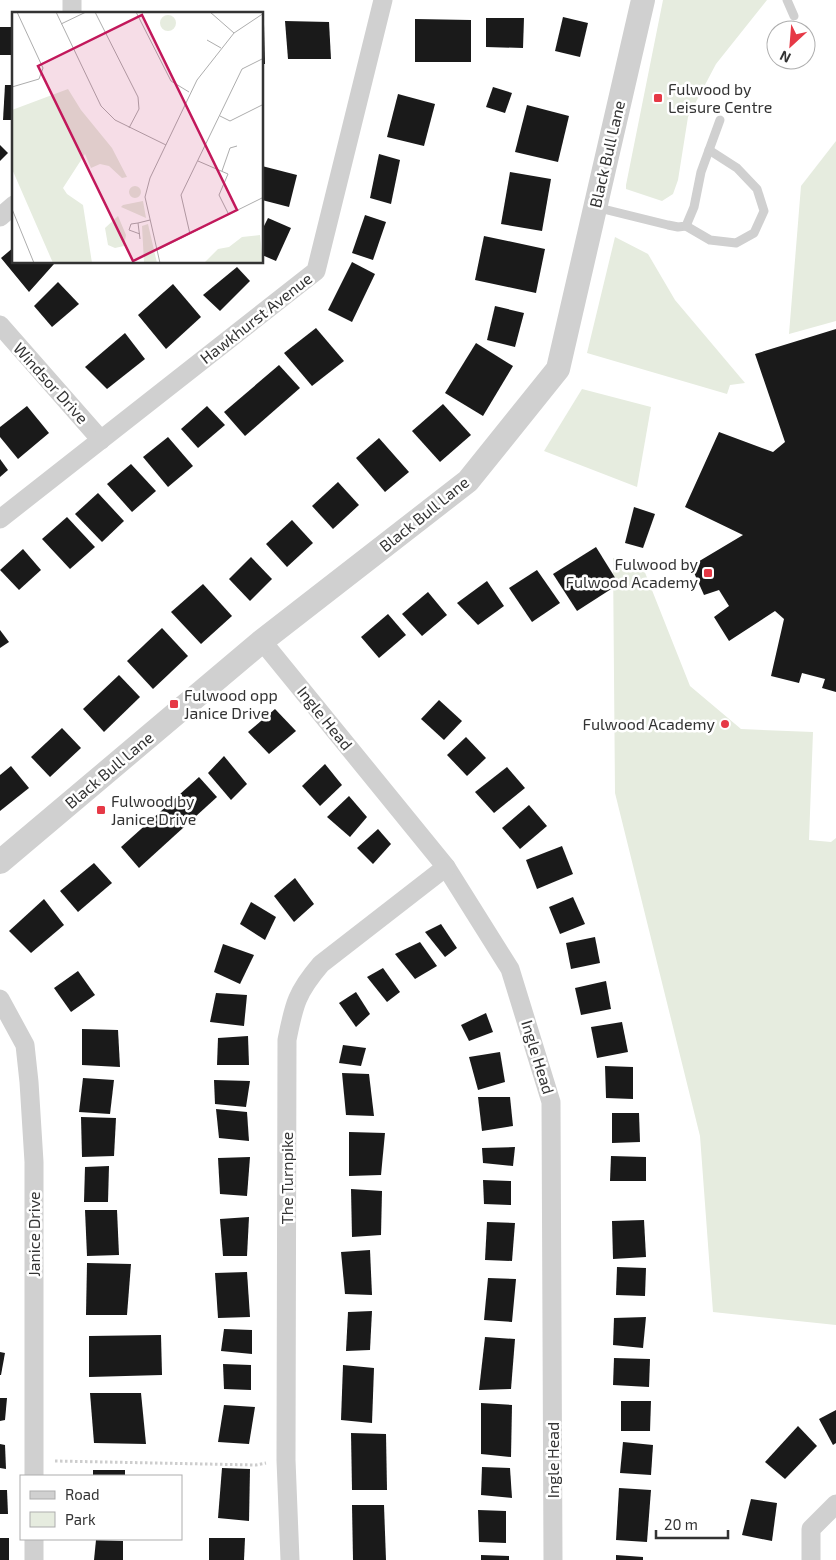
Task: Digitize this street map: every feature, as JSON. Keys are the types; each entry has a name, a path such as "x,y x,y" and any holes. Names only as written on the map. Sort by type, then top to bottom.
{"street":[{"name":"Hawkhurst Avenue","path":"0,519 316,271 382,0"},
{"name":"Black Bull Lane","path":"0,862 262,641 468,481 558,369 643,0"},
{"path":"0,217 12,206"},
{"name":"Windsor Drive","path":"0,326 101,440"},
{"name":"Ingle Head","path":"262,641 446,868 510,968 552,1102 553,1560"},
{"name":"The Turnpike","path":"290,1560 286,1460 287,1040 291,1016 297,997 321,964 446,868"},
{"name":"Janice Drive","path":"0,999 26,1045 29,1082 34,1162 34,1469"},
{"path":"811,1560 812,1529 836,1504"},
{"path":"34,1540 34,1560"}],"lane":[{"path":"787,0 794,16"},
{"path":"686,226 694,207 701,172 720,120"},
{"path":"595,206 668,225 686,226 710,240 736,243 754,233 764,211 757,189 737,168 709,150"}],"path":[{"path":"34,1469 256,1465 286,1460"}],"green space":[{"path":"663,0 767,0 716,64 688,117 678,180 673,194 662,201 626,189 626,185"},
{"path":"836,141 836,321 789,334 801,186"},
{"path":"615,237 648,254 675,300 745,383 730,385 727,394 587,353"},
{"path":"582,389 651,407 637,487 544,451"},
{"path":"613,558 644,570 690,686 741,729 813,732 809,840 831,842 836,838 836,1325 713,1312 700,1136 615,793"}],"building":[{"path":"563,17 588,23 580,57 555,51"},
{"path":"486,18 524,18 523,48 486,47"},
{"path":"415,19 471,20 471,62 415,62"},
{"path":"285,21 329,22 331,59 288,59"},
{"path":"264,24 265,64 264,64"},
{"path":"0,27 12,27 12,55 0,55"},
{"path":"5,85 12,85 12,120 3,120"},
{"path":"493,87 512,93 505,113 486,107"},
{"path":"398,94 435,104 424,146 387,137"},
{"path":"527,105 569,116 558,162 515,152"},
{"path":"0,145 8,153 0,161"},
{"path":"379,154 400,160 391,204 370,198"},
{"path":"264,167 297,175 289,207 264,201"},
{"path":"510,172 551,179 542,231 501,224"},
{"path":"365,215 386,222 373,260 352,253"},
{"path":"268,218 291,228 276,261 264,256 264,226"},
{"path":"484,236 545,249 536,293 475,280"},
{"path":"12,249 12,264 54,264 29,292 1,258"},
{"path":"352,262 375,274 352,322 328,310"},
{"path":"237,267 250,281 220,311 203,295"},
{"path":"58,282 79,304 52,327 34,306"},
{"path":"173,284 201,317 166,349 138,315"},
{"path":"495,306 524,313 515,347 487,340"},
{"path":"316,328 344,361 312,386 284,353"},
{"path":"836,329 836,692 822,688 825,679 802,673 799,683 771,676 784,619 775,611 729,641 714,617 729,606 719,590 704,595 691,566 743,535 685,507 719,432 773,452 785,442 755,354"},
{"path":"125,333 145,359 107,389 85,367"},
{"path":"476,343 513,366 483,416 445,393"},
{"path":"279,365 300,388 245,436 224,412"},
{"path":"443,404 471,435 440,462 412,431"},
{"path":"27,406 49,433 18,459 0,437 0,427"},
{"path":"207,406 225,425 198,448 181,429"},
{"path":"168,437 193,466 168,487 143,457"},
{"path":"379,438 409,472 385,492 356,458"},
{"path":"0,459 8,470 0,477"},
{"path":"131,464 156,491 132,512 107,484"},
{"path":"338,482 359,505 333,529 312,506"},
{"path":"98,493 124,521 102,542 75,514"},
{"path":"634,507 655,514 643,548 625,543"},
{"path":"67,517 95,547 70,569 42,539"},
{"path":"292,520 313,543 287,567 266,544"},
{"path":"596,547 619,584 577,611 553,574"},
{"path":"23,549 41,570 19,590 0,570"},
{"path":"251,557 272,579 250,601 229,579"},
{"path":"537,570 560,603 532,622 509,588"},
{"path":"487,581 504,606 478,625 457,603"},
{"path":"203,584 232,616 201,644 171,612"},
{"path":"428,592 447,615 422,636 402,614"},
{"path":"388,614 406,635 379,658 361,637"},
{"path":"162,628 188,656 153,689 127,661"},
{"path":"0,630 9,642 0,648"},
{"path":"119,675 140,697 104,732 83,709"},
{"path":"439,700 462,721 444,740 421,719"},
{"path":"275,709 296,731 269,754 248,732"},
{"path":"62,728 81,748 50,777 31,757"},
{"path":"466,737 486,758 467,776 447,755"},
{"path":"224,756 247,784 231,800 208,773"},
{"path":"325,764 342,785 320,806 302,786"},
{"path":"11,766 29,788 0,811 0,775"},
{"path":"507,767 525,788 494,813 475,792"},
{"path":"199,777 217,797 139,868 121,847"},
{"path":"349,796 367,817 350,837 327,817"},
{"path":"529,805 547,826 520,849 502,828"},
{"path":"378,829 391,844 373,864 357,848"},
{"path":"562,846 573,874 537,889 526,860"},
{"path":"94,863 112,883 78,912 60,891"},
{"path":"295,878 314,904 294,922 274,896"},
{"path":"573,897 585,924 560,934 549,907"},
{"path":"44,899 64,925 31,953 9,931"},
{"path":"251,902 276,917 265,940 240,924"},
{"path":"441,924 457,948 445,957 425,932"},
{"path":"595,937 600,963 571,969 566,943"},
{"path":"420,942 437,966 415,979 395,954"},
{"path":"223,944 254,955 240,984 214,972"},
{"path":"383,968 400,992 387,1002 367,977"},
{"path":"78,971 95,995 71,1012 54,988"},
{"path":"606,981 611,1009 581,1015 575,988"},
{"path":"356,992 370,1014 356,1027 339,1003"},
{"path":"216,993 247,995 244,1026 210,1022"},
{"path":"486,1013 493,1032 469,1041 461,1025"},
{"path":"622,1022 628,1052 597,1058 591,1027"},
{"path":"82,1029 118,1030 120,1067 82,1065"},
{"path":"248,1036 249,1065 217,1065 218,1038"},
{"path":"343,1045 366,1048 361,1066 339,1063"},
{"path":"500,1052 505,1082 478,1090 469,1057"},
{"path":"605,1066 633,1067 633,1099 606,1098"},
{"path":"342,1073 369,1074 374,1116 346,1115"},
{"path":"83,1078 114,1080 110,1114 79,1112"},
{"path":"214,1080 250,1081 246,1107 215,1104"},
{"path":"478,1097 510,1097 513,1126 482,1131"},
{"path":"216,1109 247,1112 249,1141 219,1138"},
{"path":"612,1113 639,1113 640,1142 612,1143"},
{"path":"81,1117 116,1118 114,1156 82,1157"},
{"path":"349,1132 385,1133 381,1175 349,1176"},
{"path":"515,1147 513,1166 483,1163 482,1148"},
{"path":"611,1156 646,1157 646,1181 610,1181"},
{"path":"250,1157 247,1196 220,1194 218,1158"},
{"path":"109,1166 108,1202 84,1202 85,1167"},
{"path":"483,1180 511,1181 511,1205 484,1204"},
{"path":"351,1189 382,1191 381,1235 352,1237"},
{"path":"85,1210 117,1210 119,1255 87,1256"},
{"path":"249,1217 247,1256 223,1256 220,1219"},
{"path":"644,1220 646,1257 613,1259 612,1221"},
{"path":"487,1222 515,1223 512,1261 485,1260"},
{"path":"370,1250 372,1295 345,1294 341,1252"},
{"path":"87,1263 131,1264 127,1315 86,1315"},
{"path":"617,1267 646,1268 645,1296 616,1295"},
{"path":"247,1272 250,1317 218,1318 215,1273"},
{"path":"488,1278 516,1279 512,1322 484,1320"},
{"path":"372,1311 370,1350 346,1351 348,1312"},
{"path":"646,1317 643,1348 613,1345 614,1318"},
{"path":"224,1329 252,1330 252,1354 221,1351"},
{"path":"161,1335 162,1375 89,1377 89,1336"},
{"path":"485,1337 515,1339 511,1389 479,1390"},
{"path":"0,1352 5,1353 1,1375 0,1375"},
{"path":"614,1358 650,1359 649,1387 613,1385"},
{"path":"223,1364 251,1365 251,1390 224,1389"},
{"path":"343,1365 374,1368 372,1423 341,1420"},
{"path":"90,1393 141,1393 146,1444 94,1443"},
{"path":"0,1398 7,1398 5,1420 0,1421"},
{"path":"621,1401 651,1401 650,1431 621,1431"},
{"path":"481,1403 512,1405 511,1457 481,1454"},
{"path":"224,1405 255,1407 249,1444 218,1442"},
{"path":"836,1410 836,1443 833,1445 819,1419"},
{"path":"798,1426 817,1446 785,1479 765,1462"},
{"path":"351,1433 386,1434 387,1490 352,1490"},
{"path":"623,1442 653,1445 651,1475 620,1473"},
{"path":"0,1444 5,1445 6,1469 0,1468"},
{"path":"482,1467 510,1468 512,1498 481,1495"},
{"path":"222,1468 250,1469 249,1521 218,1518"},
{"path":"93,1470 125,1470 125,1475 93,1475"},
{"path":"619,1488 651,1490 647,1542 616,1540"},
{"path":"0,1490 7,1490 8,1514 0,1514"},
{"path":"751,1499 777,1503 772,1541 742,1535"},
{"path":"352,1505 384,1505 386,1560 353,1560"},
{"path":"478,1510 506,1511 506,1543 479,1542"},
{"path":"0,1538 9,1538 9,1560 0,1560"},
{"path":"209,1538 245,1538 244,1560 209,1560"},
{"path":"96,1540 123,1541 123,1560 94,1560"},
{"path":"481,1555 509,1556 509,1560 481,1560"},
{"path":"616,1555 643,1557 643,1560 616,1560"}],"place":[{"name":"Fulwood by Leisure Centre","path":"658,98"},
{"name":"Fulwood by Fulwood Academy","path":"708,573"},
{"name":"Fulwood opp Janice Drive","path":"174,704"},
{"name":"Fulwood Academy","path":"725,724"},
{"name":"Fulwood by Janice Drive","path":"101,810"}]}
